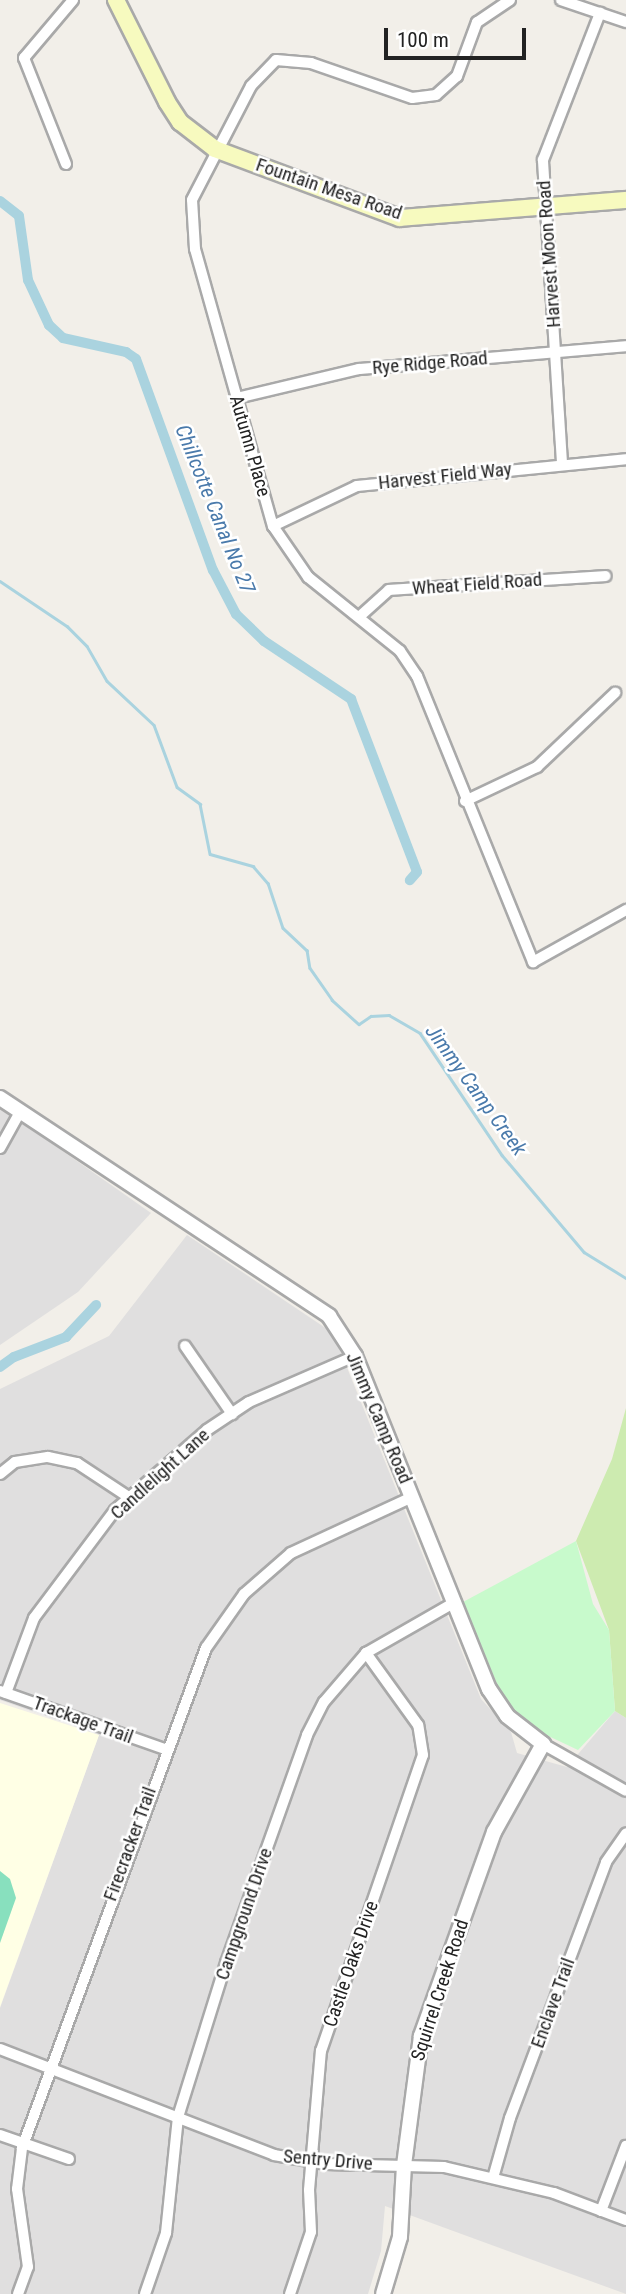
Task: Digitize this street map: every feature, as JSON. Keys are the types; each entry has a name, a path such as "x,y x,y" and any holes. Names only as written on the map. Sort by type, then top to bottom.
{"main road":[{"name":"Fountain Mesa Road","path":"116,0 167,102 180,122 215,149 400,218 626,200"}],"street":[{"path":"66,164 24,58 73,0"},
{"name":"Autumn Place","path":"510,0 477,22 457,76 436,95 412,98 311,64 276,60 251,86 215,149 192,201 195,248 273,526 309,577 400,651 416,676 533,962 626,910"},
{"path":"561,0 626,22"},
{"name":"Harvest Moon Road","path":"562,463 543,160 600,13"},
{"name":"Rye Ridge Road","path":"237,398 359,369 626,346"},
{"name":"Harvest Field Way","path":"273,526 357,486 562,463 626,459"},
{"name":"Wheat Field Road","path":"359,617 389,590 606,576"},
{"path":"465,801 537,767 615,693"},
{"name":"Jimmy Camp Road","path":"0,1098 330,1316 355,1356 489,1689 508,1716 543,1744 626,1791"},
{"path":"0,1147 20,1112"},
{"path":"186,1346 232,1414"},
{"name":"Candlelight Lane","path":"3,1692 34,1618 115,1510 232,1414 355,1356"},
{"path":"0,1474 15,1462 58,1459 99,1475 130,1498"},
{"name":"Firecracker Trail","path":"18,2294 28,2267 18,2189 24,2145 48,2068 165,1749 206,1648 244,1594 291,1553 412,1497"},
{"name":"Campground Drive","path":"145,2294 166,2234 178,2117 226,1962 306,1735 324,1702 366,1653 455,1602"},
{"name":"Castle Oaks Drive","path":"290,2294 311,2232 309,2189 315,2163 321,2051 423,1755 418,1725 366,1653"},
{"name":"Trackage Trail","path":"3,1692 165,1749"},
{"name":"Squirrel Creek Road","path":"383,2294 400,2236 404,2165 421,2036 489,1843 543,1744"},
{"name":"Enclave Trail","path":"493,2178 510,2118 606,1862 626,1833"},
{"name":"Sentry Drive","path":"0,2049 274,2155 315,2163 444,2166 493,2178 626,2220"},
{"path":"0,2135 69,2159"},
{"path":"601,2211 626,2146"}],"shaded area":[{"path":"0,1107 151,1213 78,1292 0,1345"},
{"path":"187,1235 333,1333 481,1699 511,1732 517,1753 567,1767 615,1711 626,1718 626,2294 385,2206 381,2251 368,2294 0,2294 0,2008 99,1735 0,1700 0,1389 109,1336"},
{"path":"0,1703 99,1735 0,2007"}],"green space":[{"path":"626,1408 626,1718 615,1711 609,1630 576,1541 612,1459"},
{"path":"576,1541 593,1604 609,1630 615,1711 578,1750 542,1733 516,1713 500,1691 463,1602"},
{"path":"0,1871 10,1879 16,1898 0,1943"}],"waterway":[{"name":"Chillcotte Canal No 27","path":"0,201 19,216 28,280 49,325 63,338 126,352 136,359 213,570 236,614 264,641 351,699 417,872 410,880"},
{"name":"Jimmy Camp Creek","path":"0,581 67,626 87,646 107,681 154,725 177,787 200,804 210,854 253,866 268,883 283,928 307,950 310,968 332,1000 359,1024 371,1016 389,1015 420,1033 502,1155 584,1252 626,1278"},
{"name":"Chillcotte Canal No 27","path":"0,1367 14,1357 66,1337 96,1305"}]}
